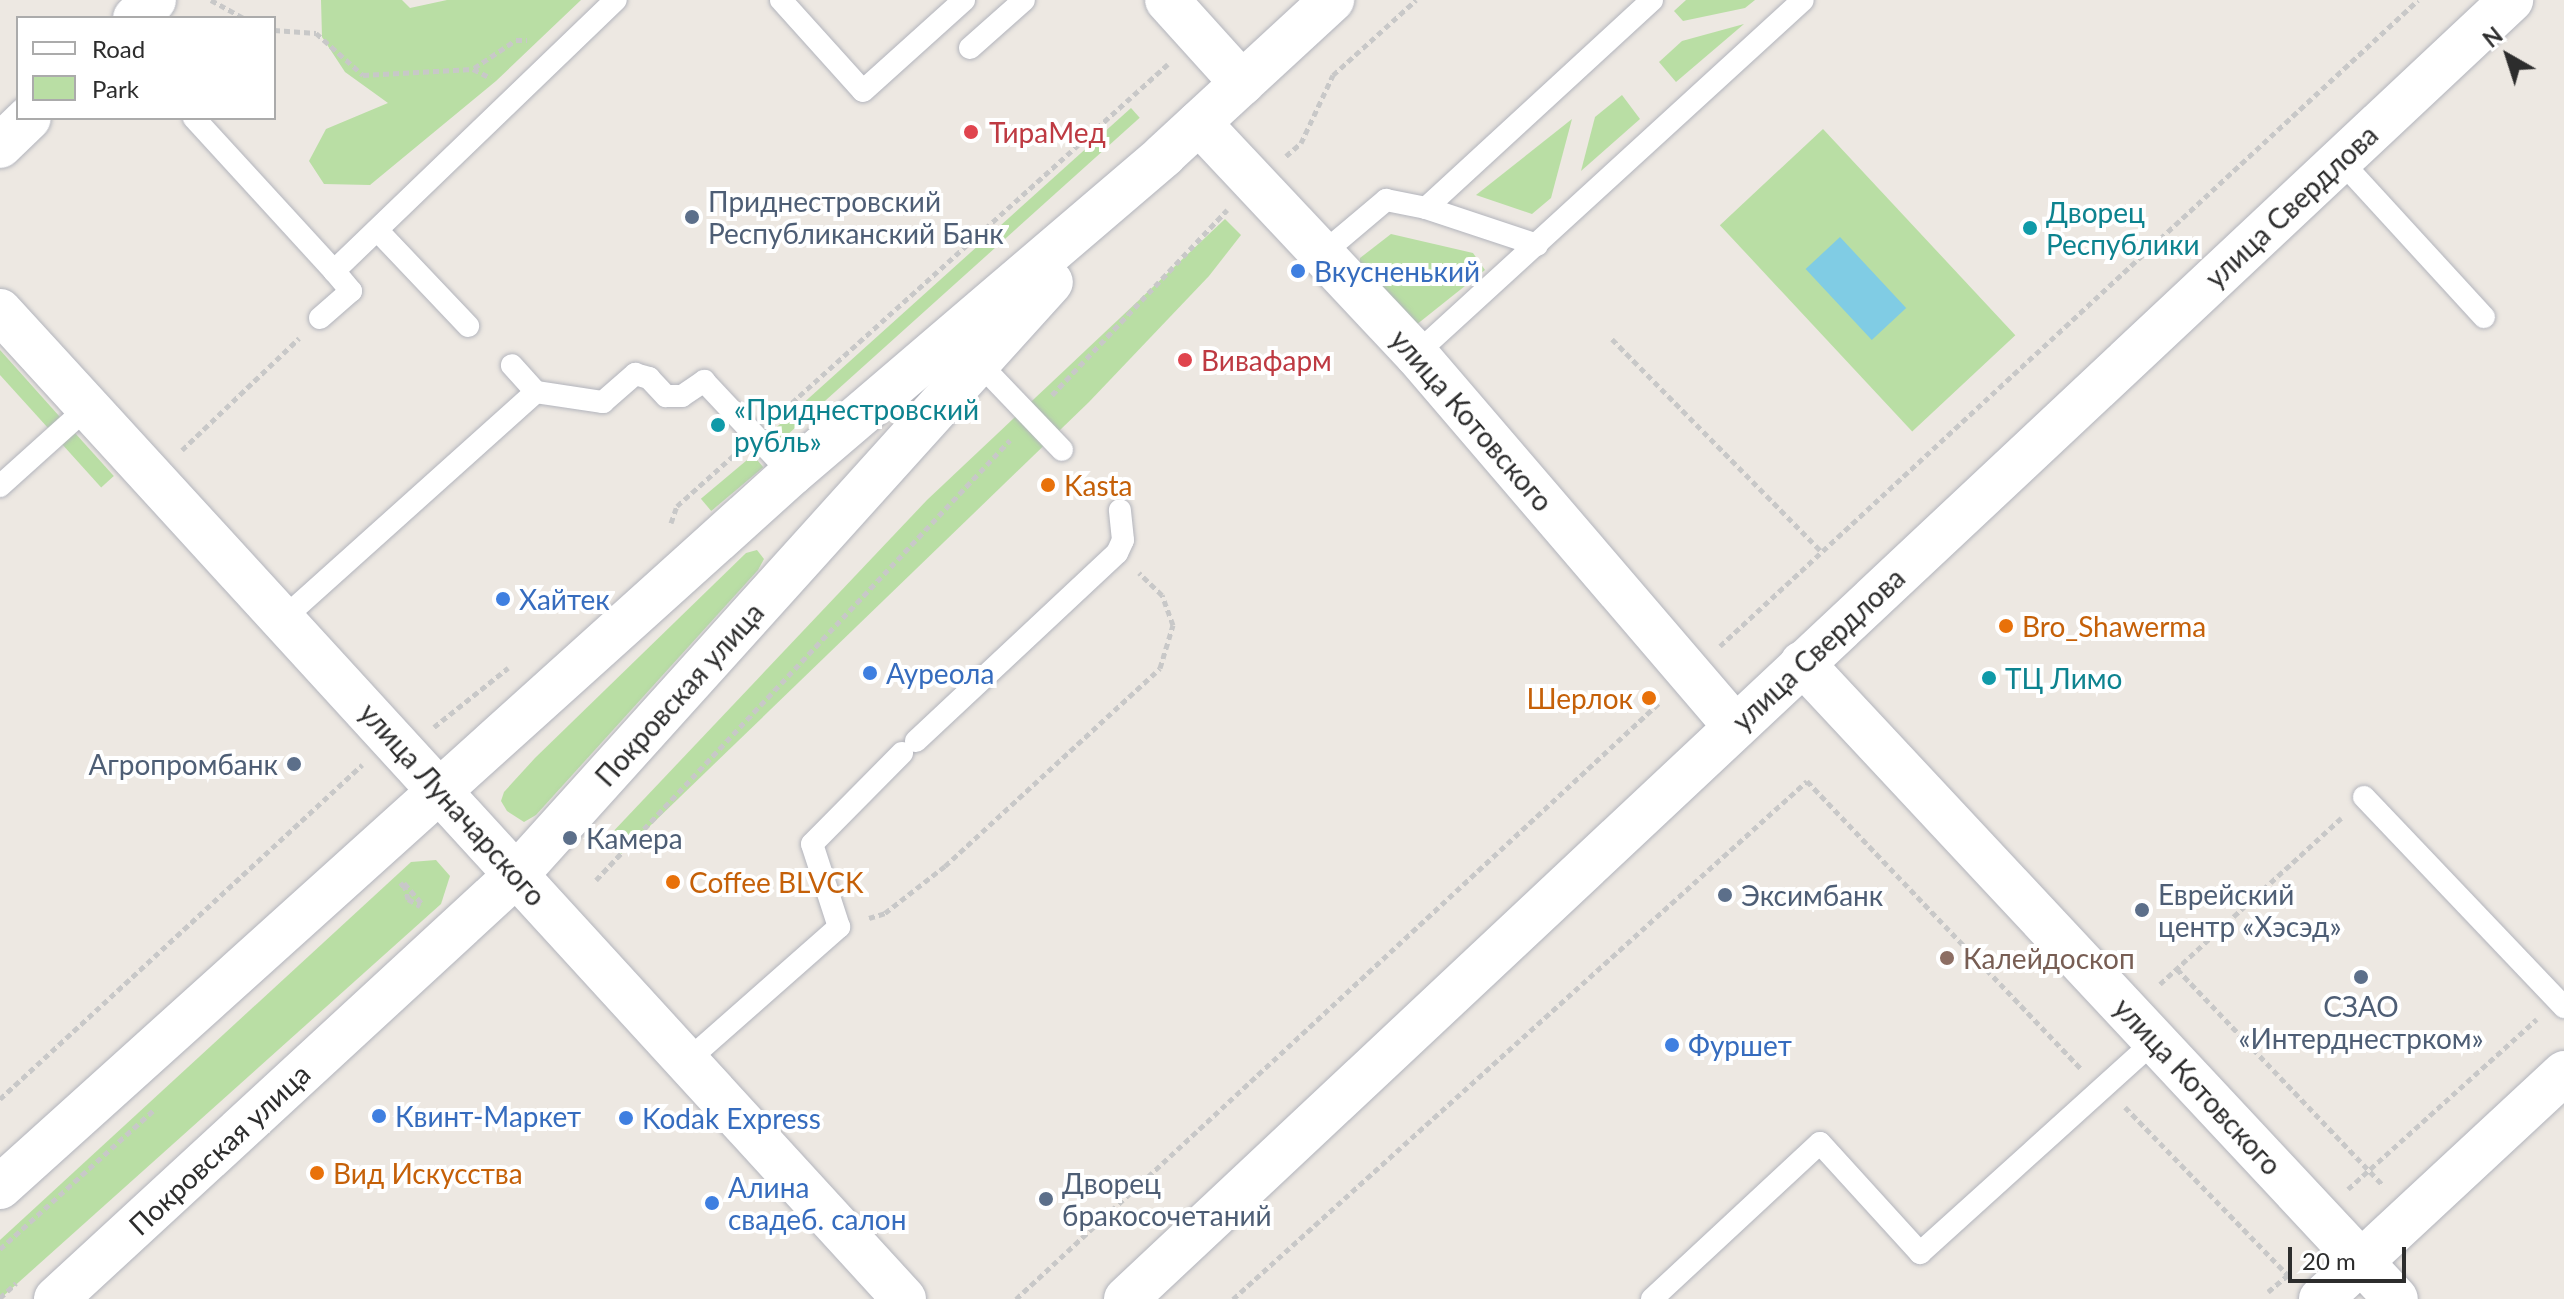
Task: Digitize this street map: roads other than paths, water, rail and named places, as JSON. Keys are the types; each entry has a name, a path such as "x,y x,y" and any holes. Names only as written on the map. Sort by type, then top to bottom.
{"street":[{"path":"137,16 154,0"},
{"path":"1167,0 1242,83"},
{"name":"Покровская улица","path":"0,1187 442,792 791,474 1164,155 1332,0"},
{"name":"улица Свердлова","path":"1126,1299 2511,0"},
{"path":"0,146 27,120"},
{"name":"улица Котовского","path":"1199,123 1416,354 1735,726"},
{"name":"Покровская улица","path":"40,1288 517,874 1164,155"},
{"name":"улица Луначарского","path":"0,311 904,1299"},
{"name":"улица Котовского","path":"1802,663 2396,1299"},
{"path":"2321,1299 2564,1073"}],"lane":[{"path":"334,271 616,0"},
{"path":"781,0 863,91 964,0"},
{"path":"970,48 1024,0"},
{"path":"1426,208 1652,0"},
{"path":"1416,354 1803,0"},
{"path":"196,120 351,291 320,318"},
{"path":"2340,160 2484,317"},
{"path":"1322,254 1386,200 1426,208 1537,245"},
{"path":"378,231 468,326"},
{"path":"979,363 1062,450"},
{"path":"512,365 536,392 603,402 635,374 649,378 666,396 682,396 704,381 791,474"},
{"path":"284,618 536,392"},
{"path":"0,486 89,406"},
{"path":"687,1061 839,927 812,844 909,747 1117,553 1123,540 1120,510"},
{"path":"2364,797 2560,1004"},
{"path":"1652,1299 1820,1143 1920,1253 2103,1089 2142,1027"}],"water":[{"path":"1840,237 1906,308 1872,340 1806,269"}],"place":[{"name":"ТираМед","path":"971,132"},
{"name":"Приднестровский Республиканский Банк","path":"692,217"},
{"name":"Дворец Республики","path":"2030,228"},
{"name":"Вкусненький","path":"1298,271"},
{"name":"Вивафарм","path":"1185,360"},
{"name":"«Приднестровский рубль»","path":"718,425"},
{"name":"Kasta","path":"1048,485"},
{"name":"Хайтек","path":"503,599"},
{"name":"Bro_Shawerma","path":"2006,626"},
{"name":"Ауреола","path":"870,673"},
{"name":"ТЦ Лимо","path":"1989,678"},
{"name":"Шерлок","path":"1649,698"},
{"name":"Агропромбанк","path":"294,764"},
{"name":"Камера","path":"570,838"},
{"name":"Coffee BLVCK","path":"673,882"},
{"name":"Эксимбанк","path":"1725,895"},
{"name":"Еврейский центр «Хэсэд»","path":"2142,910"},
{"name":"Калейдоскоп","path":"1947,958"},
{"name":"СЗАО «Интерднестрком»","path":"2361,977"},
{"name":"Фуршет","path":"1672,1045"},
{"name":"Квинт-Маркет","path":"379,1116"},
{"name":"Kodak Express","path":"626,1118"},
{"name":"Вид Искусства","path":"317,1173"},
{"name":"Дворец бракосочетаний","path":"1046,1199"},
{"name":"Алина свадеб. салон","path":"712,1203"}]}
